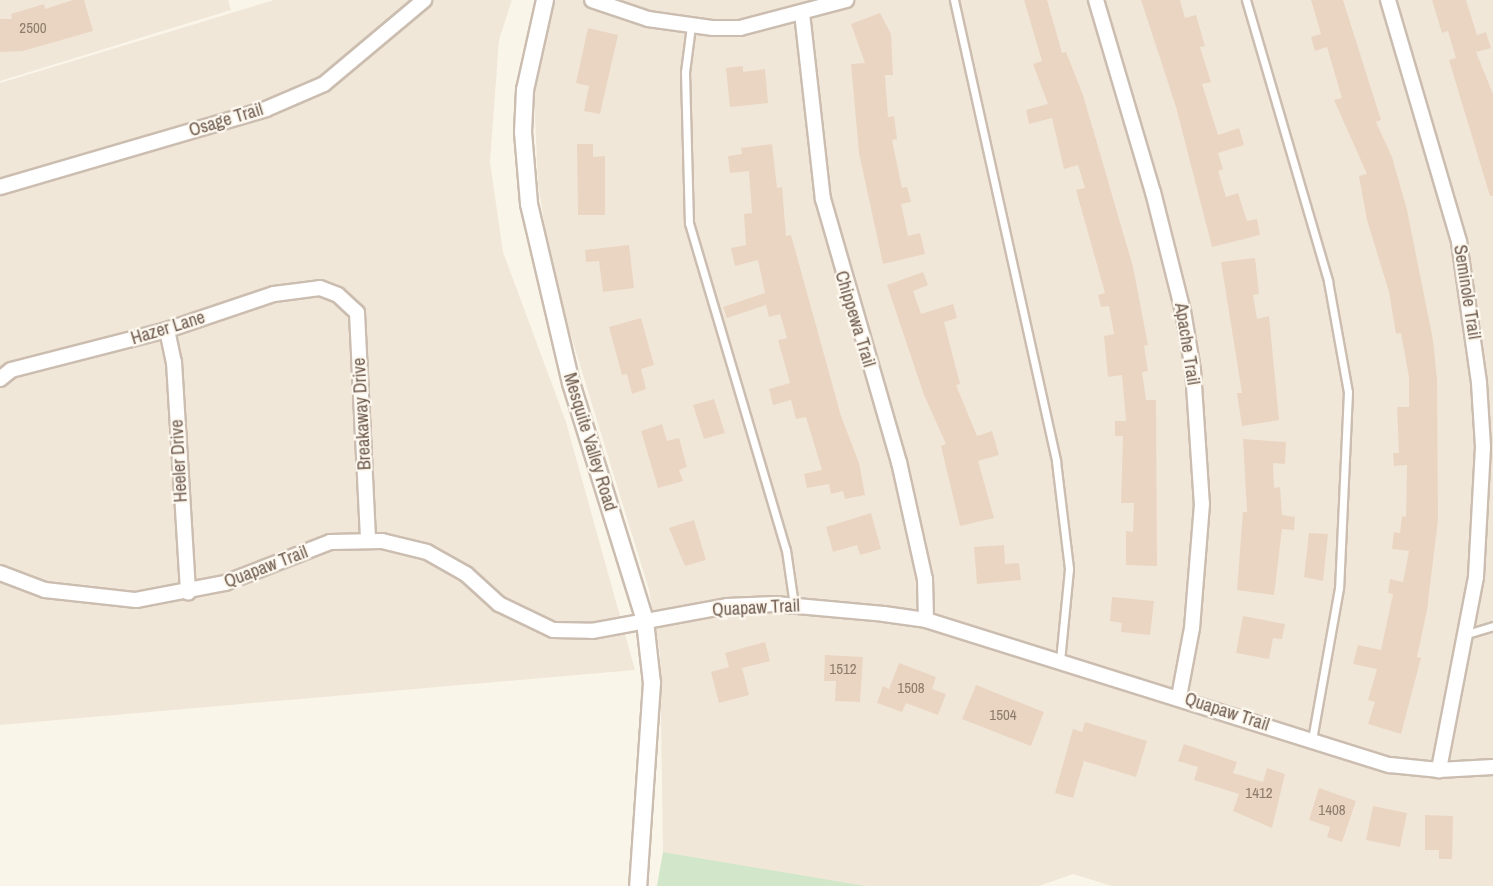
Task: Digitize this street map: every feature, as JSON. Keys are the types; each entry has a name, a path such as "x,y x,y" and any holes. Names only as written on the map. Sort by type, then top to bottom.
{"street":[{"name":"Osage Trail","path":"0,187 266,109 324,84 424,0"},
{"name":"Mesquite Valley Road","path":"545,0 525,90 523,132 529,204 571,383 645,621 652,683 638,878"},
{"path":"592,0 648,20 691,26 740,28 846,0"},
{"name":"Apache Trail","path":"1095,0 1158,214 1183,311 1192,370 1202,504 1192,628 1179,697"},
{"name":"Seminole Trail","path":"1388,0 1433,145 1459,242 1471,310 1483,447 1481,510 1467,634 1439,770"},
{"name":"Chippewa Trail","path":"802,13 823,199 898,462 925,579 926,620"},
{"name":"Hazer Lane","path":"0,379 10,370 167,330 274,294 320,288 338,295"},
{"name":"Breakaway Drive","path":"338,295 357,313 368,541"},
{"name":"Heeler Drive","path":"167,330 174,362 188,593"},
{"name":"Quapaw Trail","path":"0,573 45,590 136,600 188,593 225,583 330,542 368,541 427,552 466,574 499,604 553,630 592,631 727,606 794,605 926,620 1179,697 1390,765 1439,770 1493,767"}],"lane":[{"path":"954,0 1056,461 1069,568 1060,661"},
{"path":"1246,0 1328,281 1348,392 1339,588 1312,740"},
{"path":"691,26 685,72 689,223 786,550 794,605"},
{"path":"1467,634 1493,626"}],"shaded area":[{"path":"0,0 228,0 231,10 0,81"},
{"path":"274,0 512,0 499,40 490,162 503,252 566,422 635,670 0,725 0,83"},
{"path":"555,0 1493,0 1493,886 1112,886 1073,874 1039,886 866,886 663,852 660,653 649,590 568,326 548,247 538,184 534,97"}],"green space":[{"path":"663,852 866,886 657,886"}],"building":[{"path":"73,0 84,0 93,31 23,51 0,52 0,19 12,19 11,14 44,4 45,9"},
{"path":"1024,0 1047,0 1062,53 1066,52 1083,95 1133,267 1148,345 1144,346 1148,371 1142,372 1146,400 1156,400 1157,566 1126,565 1126,531 1133,532 1134,503 1121,503 1123,436 1115,436 1115,421 1126,421 1122,375 1108,377 1104,336 1114,334 1109,306 1101,307 1098,295 1105,293 1076,190 1085,188 1078,165 1064,169 1052,118 1029,124 1026,110 1048,104 1033,64 1042,61"},
{"path":"1141,0 1180,0 1185,18 1196,15 1205,46 1200,47 1211,82 1202,84 1218,135 1239,128 1244,145 1218,153 1223,169 1218,171 1226,197 1238,193 1247,221 1257,219 1260,235 1212,247 1176,107"},
{"path":"1311,0 1343,0 1381,120 1376,122 1392,157 1407,210 1433,340 1437,379 1438,520 1427,610 1417,657 1421,658 1401,734 1368,724 1375,702 1368,700 1377,669 1353,664 1358,645 1381,650 1393,594 1388,593 1390,579 1403,582 1409,551 1392,549 1394,532 1400,533 1402,516 1406,517 1407,465 1394,466 1393,453 1399,453 1397,407 1409,407 1409,377 1401,333 1396,334 1389,292 1367,220 1359,176 1367,174 1334,100 1342,98 1327,47 1315,51 1311,37 1321,34"},
{"path":"1432,0 1466,0 1477,35 1486,32 1491,48 1476,52 1493,94 1493,196 1490,196 1449,60 1456,58 1448,31 1442,33"},
{"path":"880,13 891,34 893,75 885,75 888,117 894,116 897,139 892,140 902,188 907,187 911,202 901,204 908,236 920,233 925,254 883,264 859,153 851,64 865,63 851,24"},
{"path":"588,28 618,35 600,114 584,111 589,86 576,83"},
{"path":"743,66 743,72 765,69 768,103 730,107 726,68"},
{"path":"577,144 593,144 593,157 605,156 605,215 578,215"},
{"path":"772,144 777,188 782,187 786,236 791,235 841,416 859,463 865,495 845,499 843,491 831,494 829,484 807,488 804,474 822,470 806,417 796,419 791,400 773,405 769,389 790,383 778,340 787,338 780,314 769,317 766,305 727,318 723,307 765,293 758,260 735,266 731,248 746,245 744,214 752,213 749,171 730,173 728,156 742,154 741,148"},
{"path":"629,245 634,288 603,292 599,261 586,262 585,250"},
{"path":"1255,258 1259,294 1253,295 1257,319 1269,316 1279,420 1242,426 1237,393 1242,393 1221,262"},
{"path":"923,272 928,285 913,291 921,314 953,304 957,318 944,322 960,384 956,385 977,436 992,431 999,455 978,461 994,518 960,526 941,446 946,444 924,395 887,285"},
{"path":"641,318 654,365 641,369 646,389 632,394 627,374 622,375 609,327"},
{"path":"714,399 725,433 704,439 693,405"},
{"path":"662,424 667,441 679,438 687,467 679,470 683,481 658,488 641,431"},
{"path":"1243,439 1286,442 1285,464 1273,463 1274,488 1280,487 1282,515 1295,517 1294,530 1282,529 1274,595 1237,590 1243,512 1247,512"},
{"path":"871,513 881,549 860,555 857,545 833,552 826,527"},
{"path":"694,520 706,560 685,566 669,528"},
{"path":"1309,533 1328,534 1323,581 1304,577"},
{"path":"1004,545 1005,564 1019,563 1021,580 977,584 974,547"},
{"path":"1112,597 1154,601 1150,635 1121,632 1122,623 1110,621"},
{"path":"1243,616 1285,624 1282,639 1273,638 1269,659 1236,653"},
{"path":"765,642 770,661 742,668 749,695 719,703 711,672 729,667 725,653"},
{"path":"825,655 863,657 860,702 835,701 836,681 824,681"},
{"path":"899,663 936,677 932,689 946,694 938,715 906,703 902,712 877,703 883,686 889,689"},
{"path":"976,685 1044,712 1031,746 962,719"},
{"path":"1085,722 1147,741 1136,777 1084,761 1073,798 1055,793 1073,729 1082,732"},
{"path":"1184,744 1237,762 1233,773 1263,782 1267,768 1285,774 1272,828 1233,811 1239,794 1194,780 1198,767 1178,761"},
{"path":"1319,788 1356,801 1342,842 1327,837 1330,827 1309,820"},
{"path":"1373,806 1407,813 1400,847 1366,840"},
{"path":"1425,815 1453,816 1452,859 1439,859 1439,850 1425,850"}]}
